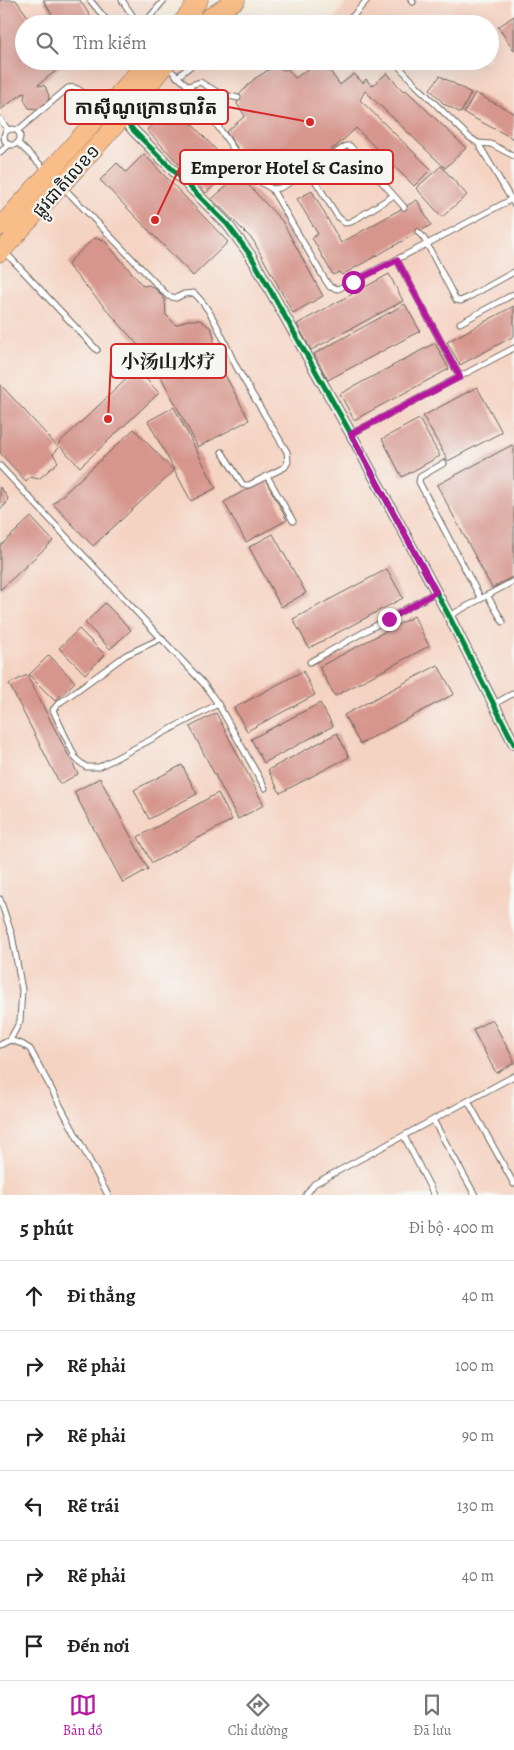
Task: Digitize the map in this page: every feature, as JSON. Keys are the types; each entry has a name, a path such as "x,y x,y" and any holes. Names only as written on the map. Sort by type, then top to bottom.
{"highway":[{"path":"188,15 199,0"},
{"path":"212,15 236,0"},
{"name":"ផ្លូវជាតិលេខ១","path":"0,227 101,114 152,70"},
{"name":"ផ្លូវជាតិលេខ១","path":"1,251 123,117 154,70"}],"street":[{"path":"123,117 134,131 227,224 247,251 351,434 436,592 514,744"}],"lane":[{"path":"90,0 102,15"},
{"path":"122,0 132,15"},
{"path":"152,15 164,0"},
{"path":"354,15 367,0"},
{"path":"163,70 188,86 202,99 207,111 249,171 262,183 272,188 280,188 310,171 346,146 350,146 404,207"},
{"path":"272,188 330,287 338,289 513,200 478,143 469,137 402,70"},
{"path":"188,86 200,82 221,94 238,98"},
{"path":"0,119 8,130 17,131 68,88 73,86 78,88 101,114"},
{"path":"8,130 4,138 9,144"},
{"path":"17,131 20,137 18,143"},
{"path":"18,143 49,173"},
{"path":"0,152 9,144 18,143"},
{"path":"478,143 492,144 514,156"},
{"path":"310,171 338,217 345,223 351,222 394,196"},
{"path":"62,186 168,296 176,298 184,294 194,293 201,300 237,367 287,452 288,462 285,467 243,486 222,452"},
{"path":"418,232 427,244 456,300 460,301 467,298 514,272"},
{"path":"1,251 97,350"},
{"path":"397,260 460,377"},
{"path":"460,322 514,294"},
{"path":"351,434 514,348"},
{"path":"444,463 425,473 420,477 419,482 481,599"},
{"path":"0,466 203,682 218,704 264,788"},
{"path":"267,476 293,520"},
{"path":"448,616 514,581"},
{"path":"310,662 436,592"},
{"path":"487,595 503,622"},
{"path":"162,638 126,655 58,704 53,710 76,759 86,767 99,767 218,704"},
{"path":"494,704 514,693"},
{"path":"0,1045 10,1040 20,1021 22,990 12,935 1,903"},
{"path":"10,1040 22,1044 30,1050 108,1195"},
{"path":"306,1195 314,1184 514,1076"},
{"path":"468,1101 514,1184"},
{"path":"433,1120 475,1195"},
{"path":"404,1136 434,1195"}],"shaded area":[{"path":"0,0 167,0 157,15 15,15 15,70 499,70 499,15 336,15 349,0 514,0 514,1195 0,1195"}],"building":[{"path":"0,0 16,0 27,15 15,15 15,70 57,70 38,85 45,86 49,96 48,102 42,108 29,108 24,100 25,92 0,110"},
{"path":"43,0 80,0 89,15 52,15"},
{"path":"514,16 514,50 499,28 499,26"},
{"path":"268,70 288,70 295,78 307,70 329,70 340,85 354,74 363,83 366,79 372,86 387,73 403,91 406,90 466,148 445,168 365,91 360,100 431,169 414,186 356,128 338,145 307,165 299,160 277,176 271,167 258,177 226,132 245,116 237,104 239,95 254,79"},
{"path":"440,76 471,93 461,113 444,104 430,89"},
{"path":"475,93 514,113 514,139 464,113"},
{"path":"174,105 233,168 206,193 147,130"},
{"path":"144,154 228,242 193,276 100,180 117,163 126,172"},
{"path":"441,166 467,195 442,217 416,188"},
{"path":"239,175 282,221 323,296 293,313 253,240 212,199"},
{"path":"312,191 341,243 417,200 431,225 342,275 339,272 333,275 312,238 318,234 297,199"},
{"path":"93,239 104,240 143,286 149,285 157,290 165,300 166,315 176,325 187,320 200,320 211,328 214,336 212,350 249,420 198,447 153,362 69,267 68,264 71,260"},
{"path":"389,274 403,301 311,350 297,324"},
{"path":"405,304 420,331 328,380 314,354"},
{"path":"514,306 514,336 460,365 447,342"},
{"path":"435,343 449,369 354,420 340,394"},
{"path":"137,369 159,393 80,467 58,444"},
{"path":"0,384 59,448 53,454 58,462 39,479 30,477 26,481 0,453"},
{"path":"477,387 502,432 448,461 423,416"},
{"path":"174,407 216,488 191,501 148,421"},
{"path":"419,419 440,456 402,477 382,439"},
{"path":"134,429 174,471 93,546 53,504"},
{"path":"512,445 514,448 514,576 492,588 437,485"},
{"path":"265,479 287,520 246,542 224,502"},
{"path":"0,487 8,498 6,504 0,509"},
{"path":"31,517 53,541 0,590 0,546"},
{"path":"273,534 306,593 281,607 249,547"},
{"path":"387,569 403,598 309,648 293,619"},
{"path":"105,603 131,630 110,649 85,623"},
{"path":"414,616 429,646 335,696 319,667"},
{"path":"79,629 105,655 85,674 59,648"},
{"path":"49,655 75,682 55,701 29,675"},
{"path":"438,665 454,694 360,744 344,715"},
{"path":"303,671 315,695 247,731 234,708"},
{"path":"27,675 78,774 60,784 9,684"},
{"path":"320,703 333,726 264,763 251,739"},
{"path":"216,713 264,805 238,819 190,727"},
{"path":"337,733 349,757 280,793 268,770"},
{"path":"182,765 197,794 149,819 134,790"},
{"path":"100,778 148,869 123,883 74,792"},
{"path":"218,793 232,820 152,863 138,837"},
{"path":"492,1019 514,1060 514,1063 496,1073 473,1030"}],"cycle path":[{"path":"123,117 134,131 227,224 251,256 351,434 449,616 514,744"}],"place":[{"name":"កាស៊ីណូក្រោនបាវិត","path":"310,122"},
{"name":"Emperor Hotel & Casino","path":"155,220"},
{"name":"小汤山水疗","path":"108,419"}],"route":[{"path":"353,282 397,260 460,377 351,434 436,592 389,619"}]}
